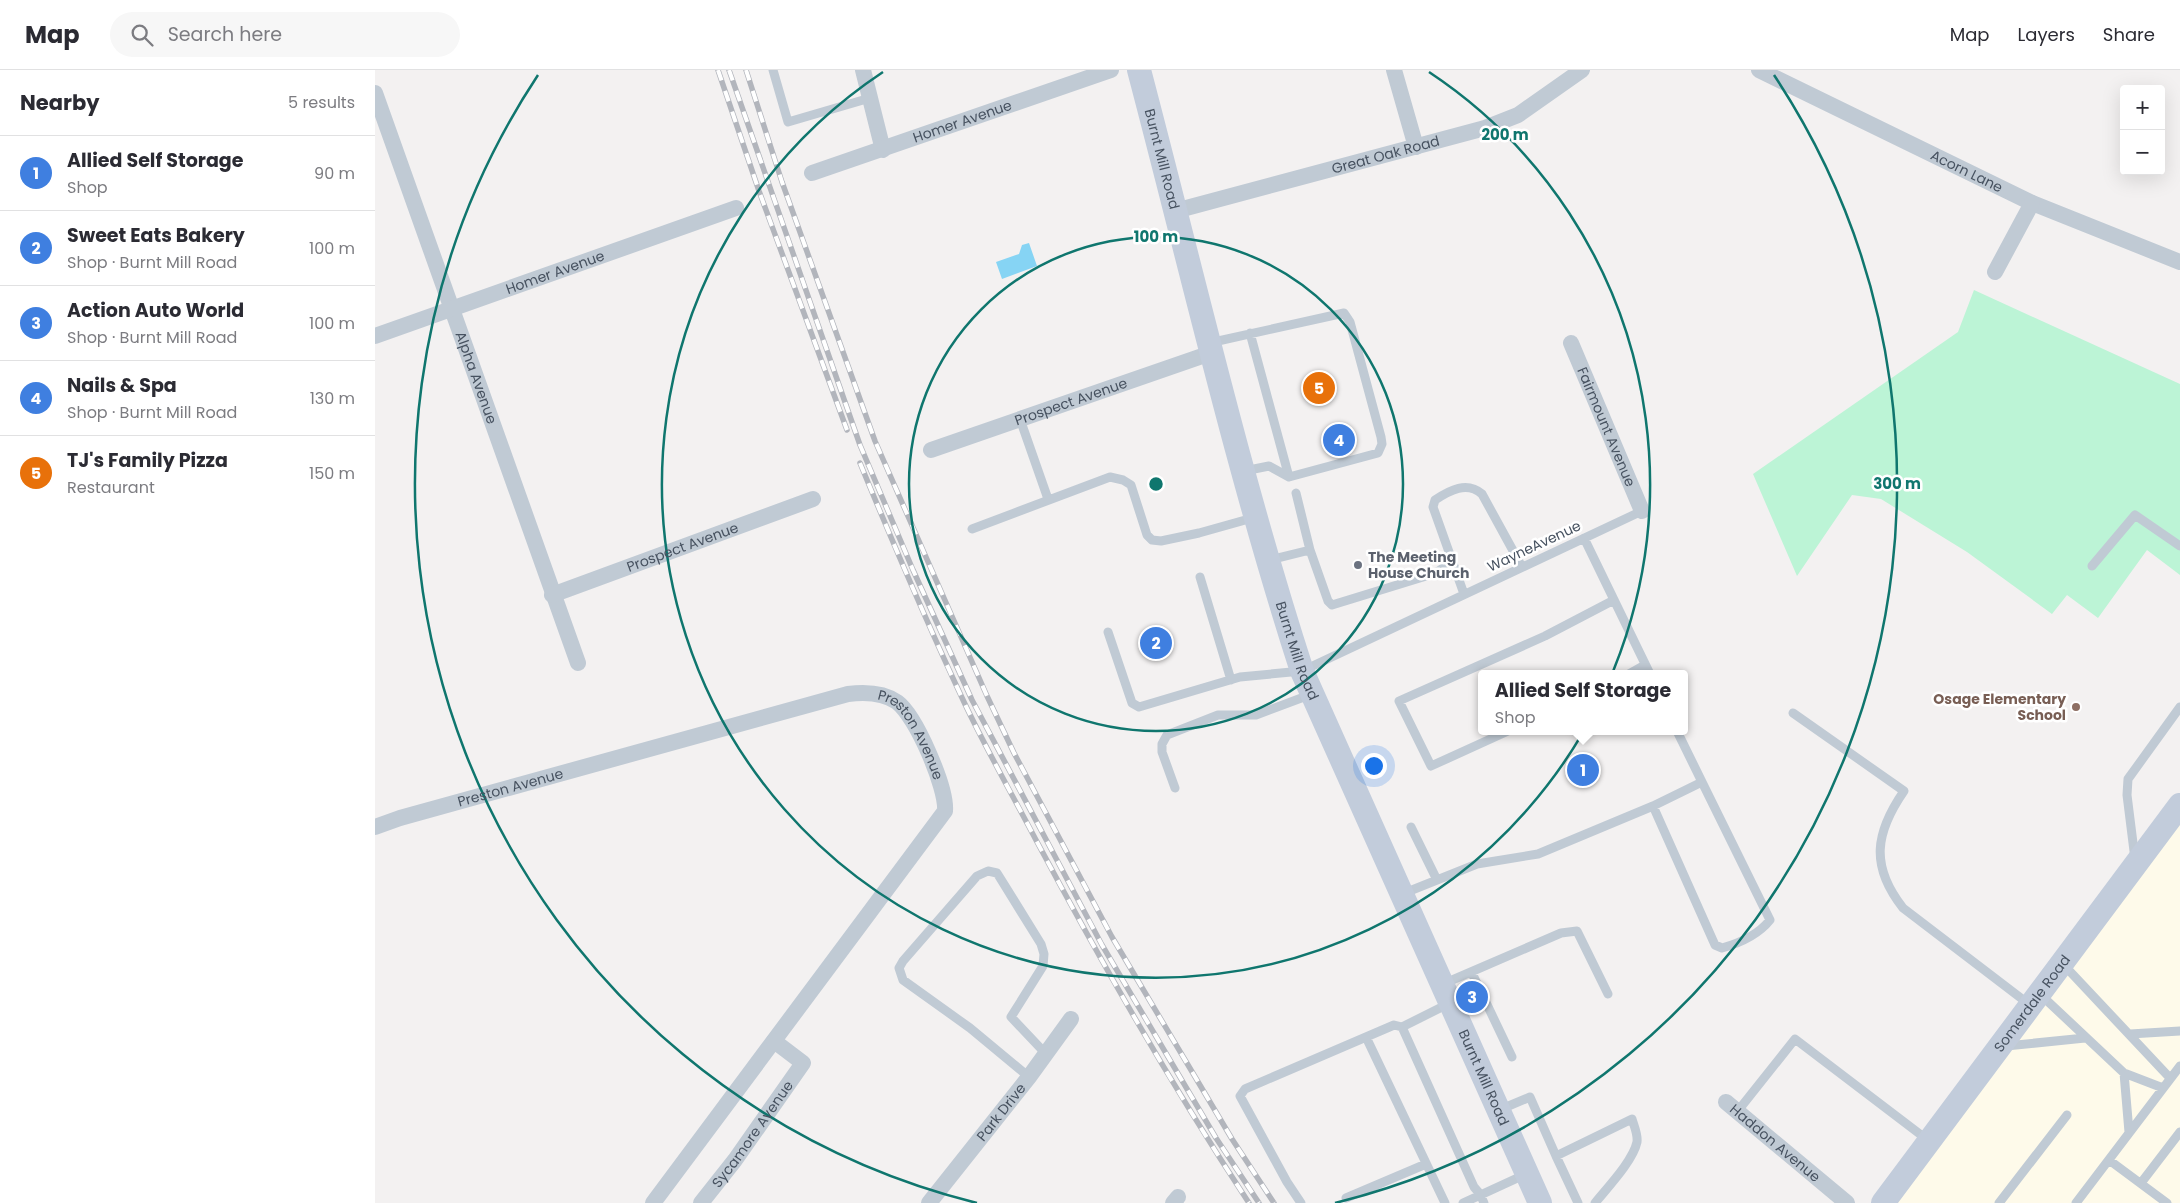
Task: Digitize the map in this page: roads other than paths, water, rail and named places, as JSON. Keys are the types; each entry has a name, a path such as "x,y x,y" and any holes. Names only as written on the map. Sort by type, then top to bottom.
{"main road":[{"name":"Burnt Mill Road","path":"1139,70 1267,561 1302,671 1540,1203"},
{"name":"Somerdale Road","path":"1883,1203 2180,805"}],"street":[{"path":"863,70 883,150"},
{"name":"Homer Avenue","path":"812,173 1111,70"},
{"path":"1394,70 1416,147"},
{"name":"Great Oak Road","path":"1175,211 1485,128 1518,115 1582,70"},
{"name":"Acorn Lane","path":"1759,70 2032,203 2180,262"},
{"name":"Alpha Avenue","path":"375,92 453,307 552,595 578,663"},
{"path":"1995,272 2032,203"},
{"name":"Homer Avenue","path":"375,336 736,208"},
{"name":"Fairmount Avenue","path":"1571,343 1642,510"},
{"name":"Prospect Avenue","path":"931,450 1021,419 1210,348"},
{"name":"Prospect Avenue","path":"552,595 813,500"},
{"name":"Preston Avenue","path":"375,826 848,694 876,694 897,702 908,715 943,786 946,801 945,811 653,1203"},
{"name":"Park Drive","path":"929,1203 1029,1077 1071,1019"},
{"name":"Sycamore Avenue","path":"701,1203 735,1160 803,1063 774,1041"},
{"name":"Haddon Avenue","path":"1731,1107 1847,1203"}],"lane":[{"path":"773,70 788,122 870,98"},
{"path":"1210,348 1250,333 1344,313 1350,322 1353,332 1381,437 1382,444 1378,454 1289,477 1269,466 1243,471"},
{"path":"1250,333 1289,477"},
{"path":"1021,419 1048,499"},
{"path":"971,529 1110,477 1123,480 1131,485 1147,535 1152,540 1161,541 1199,533 1256,517"},
{"path":"1464,594 1433,507 1435,500 1443,495 1465,486 1474,488 1482,494 1522,568"},
{"path":"1297,493 1310,550 1328,602 1332,605 1437,573 1451,558"},
{"name":"WayneAvenue","path":"1108,632 1132,703 1139,707 1241,677 1302,671 1642,510"},
{"path":"2092,566 2135,515 2180,546"},
{"path":"1584,538 1647,670"},
{"path":"1267,561 1310,550"},
{"path":"1200,577 1231,680"},
{"path":"1499,735 1431,766 1399,701 1545,636 1614,600"},
{"path":"1175,788 1162,752 1162,744 1167,735 1217,715 1256,715 1312,694"},
{"path":"2136,864 2127,795 2128,779 2180,707"},
{"path":"1793,713 1904,791 1885,822 1881,838 1881,864 1889,887 1903,908 2035,999 2085,1038 2124,1073 2163,1088"},
{"path":"1653,806 1715,945 1722,948 1734,945 1761,930 1769,920 1679,735"},
{"path":"1402,894 1477,864 1538,854 1653,806 1702,782"},
{"path":"1411,827 1437,880"},
{"path":"1029,1077 970,1028 903,980 899,968 977,876 988,871 997,874 1041,944 1044,954 1043,966 1011,1017 1046,1054"},
{"path":"1401,1027 1472,973 1561,933 1577,931 1608,994"},
{"path":"2062,963 2170,1078"},
{"path":"1472,973 1512,1057"},
{"path":"1301,1203 1287,1182 1240,1096 1245,1089 1394,1025 1401,1027 1474,1187 1482,1199"},
{"path":"2130,1034 2180,1031"},
{"path":"1366,1037 1445,1203"},
{"path":"1731,1107 1795,1038 1929,1141"},
{"path":"1999,1046 2085,1038"},
{"path":"2076,1203 2180,1066"},
{"path":"2124,1073 2129,1132"},
{"path":"1499,1110 1530,1096 1578,1203"},
{"path":"1999,1203 2067,1115"},
{"path":"1556,1156 1632,1119 1637,1134 1637,1142 1629,1158 1595,1203"},
{"path":"2141,1184 2180,1132"},
{"path":"2109,1160 2167,1203"},
{"path":"1346,1198 1427,1164"},
{"path":"1463,1203 1482,1199 1527,1174"}],"water":[{"path":"1029,243 1037,266 1002,279 996,262 1019,254 1022,245"}],"railway":[{"path":"718,70 759,191 847,430"},
{"path":"729,70 860,445 913,570 972,700 1102,945 1216,1138 1259,1203"},
{"path":"746,70 782,182 875,441 987,696 1014,753 1112,937 1232,1139 1274,1203"},
{"path":"860,463 937,643 990,754 1086,933 1138,1024 1249,1203"}],"place":[{"name":"TJ's Family Pizza","path":"1319,388"},
{"name":"Nails & Spa","path":"1339,440"},
{"name":"The Meeting House Church","path":"1358,565"},
{"name":"Sweet Eats Bakery","path":"1156,643"},
{"name":"Osage Elementary School","path":"2076,707"},
{"name":"Allied Self Storage","path":"1583,770"},
{"name":"Action Auto World","path":"1472,997"}]}
